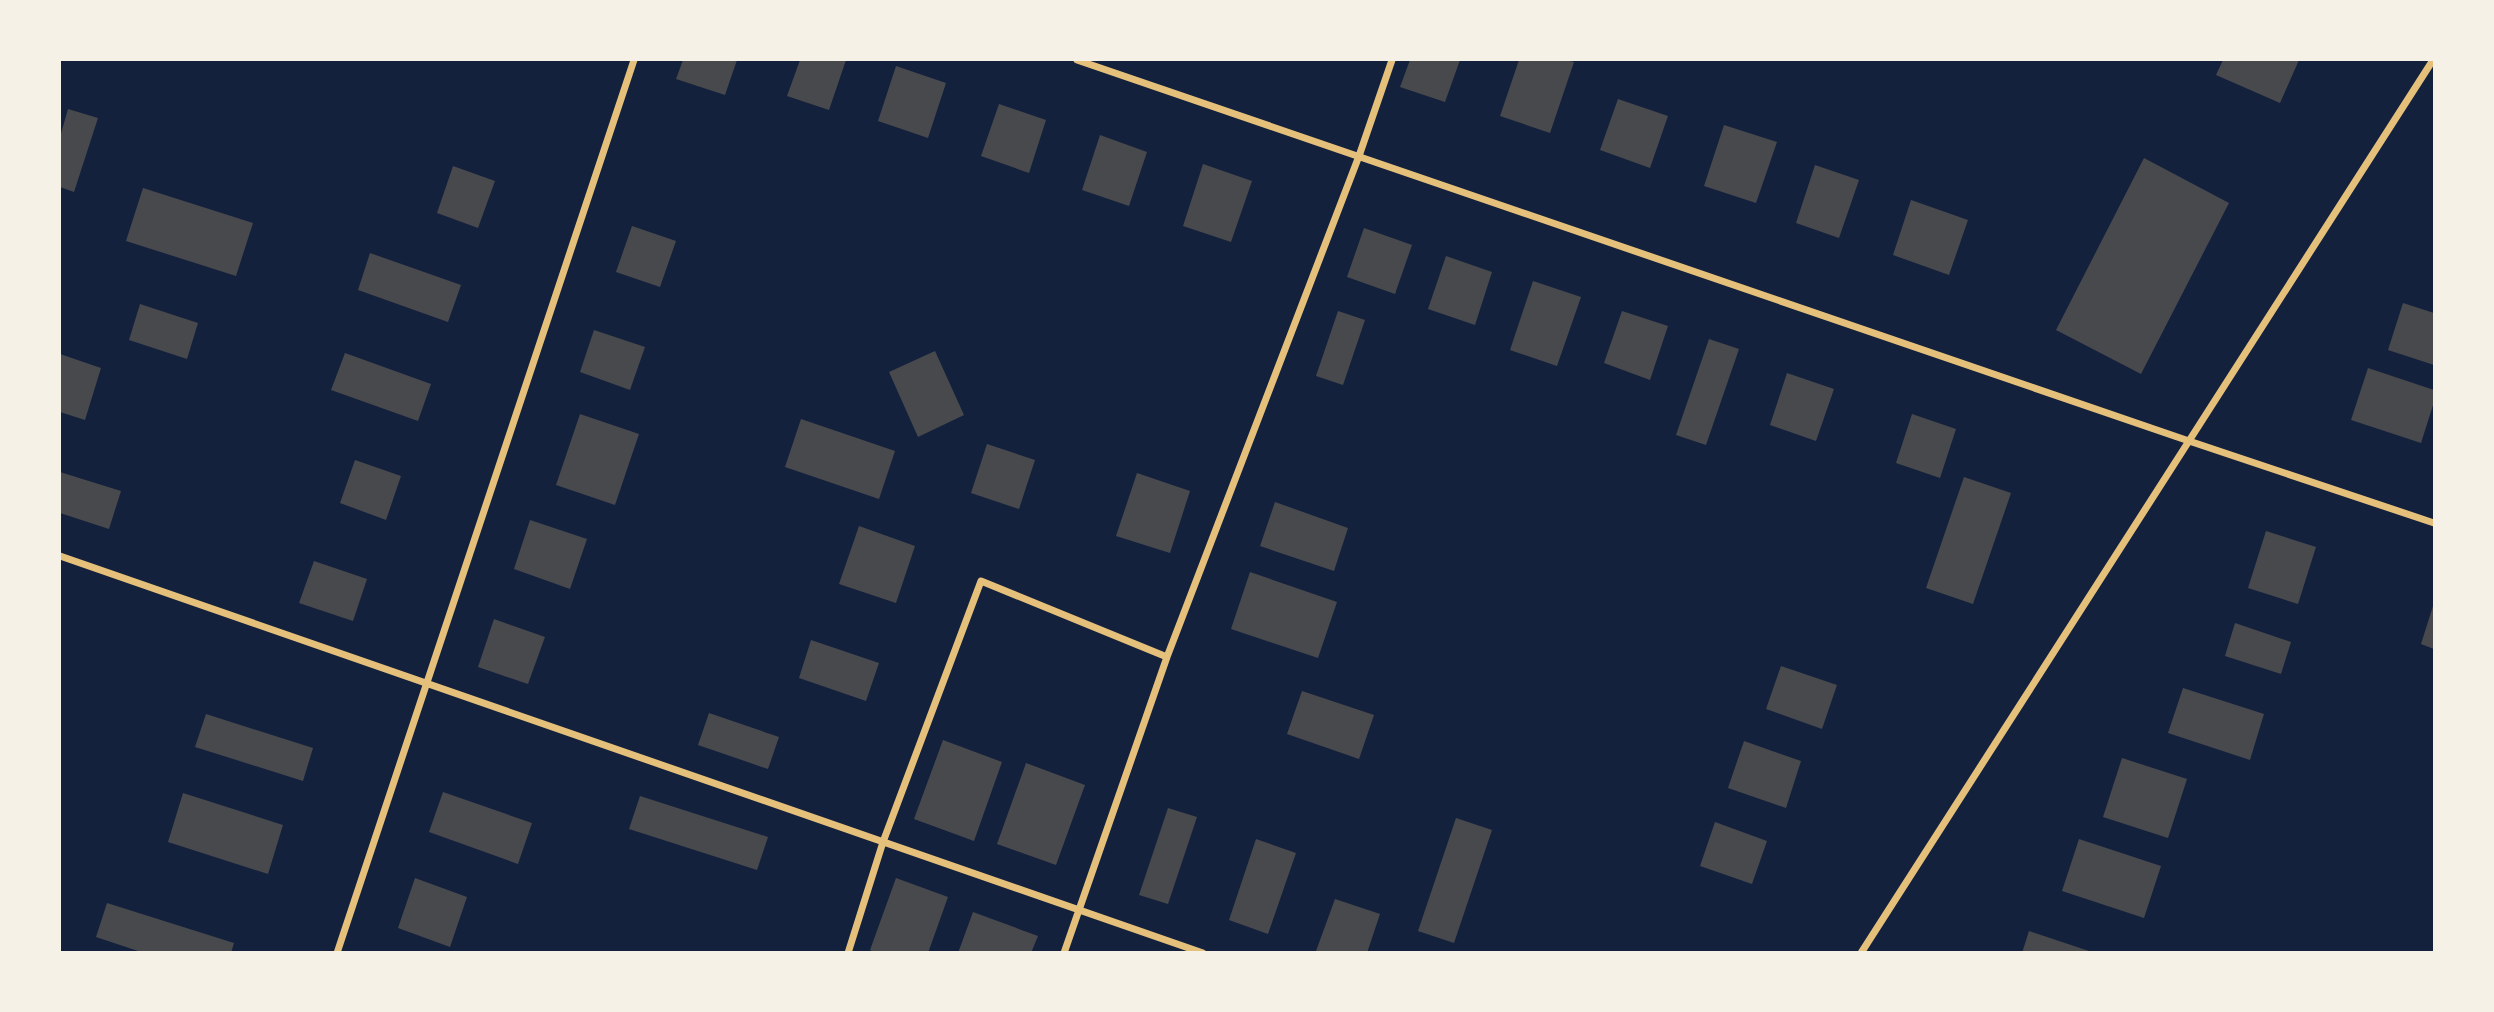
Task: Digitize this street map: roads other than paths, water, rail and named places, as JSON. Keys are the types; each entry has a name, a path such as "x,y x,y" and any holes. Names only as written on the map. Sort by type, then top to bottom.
{"street":[{"path":"337,953 634,60"},
{"path":"1077,60 2434,523"},
{"path":"1065,953 1167,657 1359,156 1392,60"},
{"path":"1861,953 2433,60"},
{"path":"60,556 1203,953"},
{"path":"848,953 883,842 981,581 1167,657"}]}
